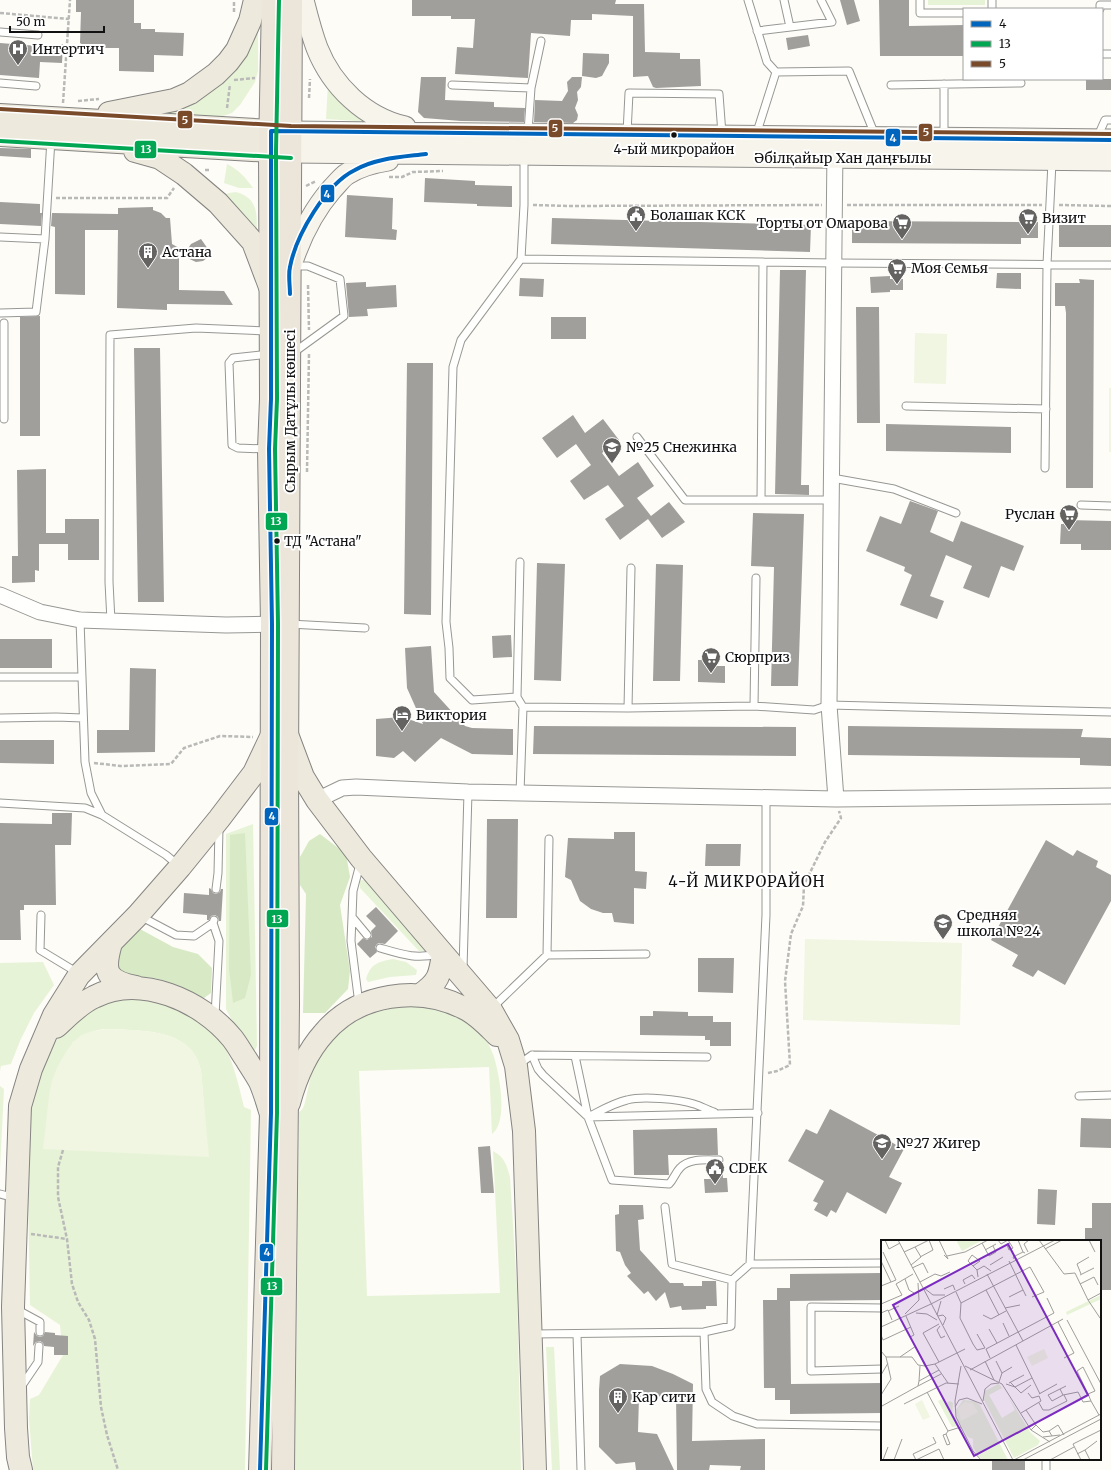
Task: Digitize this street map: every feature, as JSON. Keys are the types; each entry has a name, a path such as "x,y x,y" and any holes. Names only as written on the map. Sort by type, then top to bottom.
{"highway":[{"name":"Сырым Датұлы көшесі","path":"273,0 290,266 280,355 271,399 268,449 280,624"},
{"name":"Сырым Датұлы көшесі","path":"260,1470 279,1114 288,1004 279,737 280,355 270,331 270,288 291,0"},
{"name":"Сырым Датұлы көшесі","path":"279,1114 283,1470"}],"main road":[{"path":"50,128 174,100 190,93 216,74 237,50 250,21 255,0"},
{"path":"303,0 317,48 331,74 343,90 360,107 376,117 400,126 433,144"},
{"name":"Әбілқайыр Хан даңғылы","path":"0,115 105,141 1053,150 1104,140"},
{"name":"Әбілқайыр Хан даңғылы","path":"0,135 50,128 281,142"},
{"name":"Әбілқайыр Хан даңғылы","path":"526,144 627,136 756,137 835,147 876,138 944,138 1053,150 1111,160"},
{"path":"105,141 160,158 184,174 218,203 253,242 270,288"},
{"path":"290,266 299,242 310,220 326,196 347,174 362,167 433,144"},
{"path":"21,1470 17,1442 8,1196 20,1106 31,1070 54,1015 79,975 111,943 180,867 219,819 279,737 317,800 361,858 491,1010 508,1040 524,1061 524,1131 535,1470"},
{"path":"111,943 106,961 108,971 116,980 120,983 164,993 184,1001 215,1021 232,1038 279,1114"},
{"path":"420,994 430,988 438,979 441,972 443,954"},
{"path":"31,1070 56,1028 78,1006 95,996 114,990 139,988"},
{"path":"279,1114 295,1084 306,1058 329,1028 338,1020 360,1006 398,995 420,994 445,999 466,1008 483,1021 524,1061"}],"street":[{"path":"835,147 836,205 829,705 836,799"},
{"path":"0,595 40,612 80,620 226,625 280,624"},
{"path":"317,800 342,788 356,786 468,792 836,799 1111,796"}],"lane":[{"path":"748,0 767,62 776,72 849,71 876,138"},
{"path":"784,0 790,27"},
{"path":"757,31 832,22 821,0"},
{"path":"920,0 920,13 963,13"},
{"path":"1100,8 1100,5 1111,5"},
{"path":"0,32 38,35"},
{"path":"517,697 472,700 450,678 446,622 453,367 461,340 521,259 526,144 531,88 541,41"},
{"path":"756,137 776,72"},
{"path":"0,83 36,86"},
{"path":"891,85 1021,83"},
{"path":"944,84 944,138"},
{"path":"452,85 531,88"},
{"path":"627,136 629,93 719,94 722,137"},
{"path":"1104,140 1105,120 1111,120"},
{"path":"0,313 36,312 45,239 50,128"},
{"path":"1045,468 1047,264 1053,150"},
{"path":"0,237 45,239"},
{"path":"521,259 834,263 1111,264"},
{"path":"761,500 763,262"},
{"path":"268,449 238,448 232,444 229,363 233,358 280,355 344,316 340,279 308,266 290,266"},
{"path":"4,323 2,404 4,419"},
{"path":"111,621 109,582 110,335 196,328 270,331"},
{"path":"906,406 1046,409"},
{"path":"637,437 685,500 832,500"},
{"path":"832,478 894,489 956,513"},
{"path":"1081,505 1111,506"},
{"path":"520,562 517,697 524,707 520,793"},
{"path":"628,708 631,568"},
{"path":"754,706 756,578"},
{"path":"80,620 85,762 91,793 102,815"},
{"path":"280,624 365,628"},
{"path":"0,677 82,677"},
{"path":"524,707 628,708 754,706 814,710 829,705 1111,712"},
{"path":"0,718 83,718"},
{"path":"463,976 468,792"},
{"path":"750,1264 760,1075 766,915 766,798"},
{"path":"0,803 85,808 102,815 166,855 180,867"},
{"path":"216,889 218,873 219,819"},
{"path":"547,955 549,839"},
{"path":"360,1006 351,941 353,891 361,858"},
{"path":"138,914 176,935 194,936 213,922 219,941 215,1021"},
{"path":"41,915 40,950 79,975"},
{"path":"352,917 367,935"},
{"path":"380,948 406,955 423,957 443,954"},
{"path":"491,1010 547,955 646,954"},
{"path":"524,1061 575,1056 707,1057"},
{"path":"575,1056 588,1117 612,1180 669,1184 674,1179 680,1167 689,1162 719,1160"},
{"path":"524,1061 538,1069 588,1117 758,1113"},
{"path":"1079,1096 1111,1095"},
{"path":"588,1117 614,1104 637,1098 694,1104 716,1113"},
{"path":"665,1207 672,1264 732,1280"},
{"path":"530,1334 704,1332 731,1326 732,1280 750,1264 881,1263"},
{"path":"13,1307 40,1322 40,1332"},
{"path":"881,1308 811,1307 811,1371 881,1369"},
{"path":"704,1332 706,1389 712,1402 733,1416 757,1424 881,1426"},
{"path":"577,1334 581,1470"},
{"path":"16,1395 38,1362 39,1346"}],"path":[{"path":"70,0 63,103 102,99"},
{"path":"234,0 234,15"},
{"path":"0,12 69,19"},
{"path":"309,104 310,79"},
{"path":"227,108 230,80"},
{"path":"48,198 166,198 189,167 211,170"},
{"path":"388,177 402,177 413,172 445,172"},
{"path":"306,186 320,180"},
{"path":"524,205 1111,206"},
{"path":"85,762 121,766 171,764 184,748 220,736 279,737"},
{"path":"760,1075 777,1071 790,1065 785,981 791,934 803,906 804,885 825,842 841,818 836,799"},
{"path":"63,1150 58,1167 57,1183 58,1197 67,1239 72,1284 78,1302 89,1320 95,1339 101,1407 118,1470"},
{"path":"28,1234 67,1239"}],"green space":[{"path":"928,0 985,0 985,5 928,5"},
{"path":"258,15 258,71 255,82 240,105 232,113 214,119 131,116 175,106"},
{"path":"328,83 370,122 326,119"},
{"path":"227,164 242,174 253,188 239,188 224,183"},
{"path":"236,192 250,199 256,210 257,238 224,195"},
{"path":"915,333 947,334 946,384 914,383"},
{"path":"1109,388 1111,388 1111,452 1109,452"},
{"path":"253,824 257,1046 254,1052 248,1051 226,1009 226,834"},
{"path":"245,833 251,975 245,998 233,1003 229,969 230,835"},
{"path":"320,834 346,854 350,877 340,905 350,971 348,989 325,1013 303,1013 306,894 300,885 300,857 309,841"},
{"path":"365,879 428,945 426,951 419,951 360,888 360,881"},
{"path":"140,929 173,947 198,954 212,968 211,993 204,998 176,985 158,979 121,976 115,954 126,935"},
{"path":"805,939 962,943 960,1025 803,1020"},
{"path":"393,959 406,962 417,970 416,975 390,977 368,982 366,979 373,966 379,962"},
{"path":"43,962 54,985 34,1013 20,1041 11,1064 1,1066 0,1071 0,963"},
{"path":"123,999 153,1000 174,1006 204,1023 212,1030 224,1045 234,1071 244,1107 251,1110 245,1470 33,1470 29,1419 30,1399 39,1395 63,1355 68,1355 68,1336 61,1336 60,1325 30,1305 27,1133 30,1103 38,1072 64,1029 102,1003","holes":["105,1029 134,1030 163,1034 188,1046 196,1057 201,1071 208,1157 72,1043 88,1033"]},
{"path":"415,1006 458,1015 474,1024 481,1032 492,1050 498,1072 501,1096 500,1119 497,1128 492,1134 489,1067 359,1071 367,1296 500,1293 493,1151 497,1153 503,1159 510,1177 517,1289 521,1470 295,1470 299,1112 304,1106 310,1079 315,1066 320,1056 334,1038 360,1018 375,1011"},
{"path":"106,1029 134,1030 163,1034 188,1046 196,1057 201,1071 209,1157 43,1149 51,1085 59,1065 72,1044 82,1035"},
{"path":"0,1086 4,1089 0,1169"},
{"path":"546,1347 554,1347 560,1470 552,1470"}],"building":[{"path":"76,0 134,0 134,23 141,23 141,29 155,29 155,32 184,33 183,56 154,55 154,72 119,71 119,48 88,48 80,43 81,12 76,12"},
{"path":"412,0 616,0 615,4 644,4 645,52 680,53 680,59 700,59 701,86 656,88 653,87 648,76 633,77 633,16 592,14 592,20 571,20 570,36 531,33 528,78 455,74 457,47 473,48 475,19 451,19 451,16 412,16"},
{"path":"840,0 854,0 860,21 847,25"},
{"path":"879,0 909,0 909,26 963,25 963,56 880,56"},
{"path":"808,35 810,46 788,50 786,38"},
{"path":"0,43 51,47 51,44 63,44 62,63 40,62 39,78 0,75"},
{"path":"583,53 609,54 609,63 602,76 596,78 582,76"},
{"path":"421,77 446,77 445,100 494,102 494,107 525,108 524,122 461,121 424,118 418,112"},
{"path":"572,77 582,77 581,87 577,92 578,100 575,108 578,115 577,120 573,123 534,122 535,100 562,101 568,91 567,82"},
{"path":"1111,79 1111,90 1086,90 1086,80"},
{"path":"0,148 31,149 31,158 0,156"},
{"path":"425,178 475,181 475,185 512,186 512,207 424,202"},
{"path":"347,195 393,198 392,229 397,230 396,240 345,237"},
{"path":"0,202 40,204 40,213 42,213 41,226 0,224"},
{"name":"Астана","path":"153,207 153,210 161,213 166,218 170,218 172,244 179,248 179,290 224,291 233,305 167,304 167,310 117,308 118,230 85,230 85,295 55,294 55,227 51,226 52,213 118,214 118,208"},
{"path":"552,218 811,225 810,252 551,244"},
{"path":"852,221 1038,222 1038,238 1021,238 1021,244 852,243"},
{"path":"1059,225 1111,225 1111,247 1059,247"},
{"path":"201,239 208,249 207,258 203,261 196,262 183,256 191,244"},
{"path":"780,270 806,270 801,485 809,485 809,495 775,494"},
{"path":"997,273 1021,273 1021,289 996,288"},
{"path":"890,276 890,279 903,279 903,290 890,290 890,292 871,293 870,277"},
{"path":"520,278 544,279 543,297 519,296"},
{"path":"1079,279 1094,280 1093,488 1066,488 1066,313 1065,306 1055,306 1055,283 1080,283"},
{"path":"366,282 366,287 396,285 397,307 367,309 368,316 349,317 346,283"},
{"path":"856,307 879,307 880,423 857,423"},
{"path":"40,316 40,436 20,436 20,317"},
{"path":"551,317 586,317 586,339 551,339"},
{"path":"134,348 160,348 164,602 138,602"},
{"path":"407,363 433,363 431,615 404,614"},
{"path":"573,415 585,433 603,419 619,440 602,453 619,476 638,462 654,486 637,498 651,516 669,502 685,522 662,538 648,519 620,540 605,519 624,506 608,485 584,500 570,481 591,465 576,444 557,458 542,438"},
{"path":"886,424 1011,427 1011,453 886,451"},
{"path":"46,469 46,533 65,533 65,519 99,519 99,560 68,560 68,544 39,544 39,571 35,570 35,582 12,583 12,556 18,556 17,470"},
{"path":"910,501 938,511 930,532 953,542 961,521 1024,546 1014,571 1001,566 989,598 963,588 972,566 946,555 930,596 944,601 937,619 900,605 912,575 904,571 905,567 866,551 880,516 901,524"},
{"path":"753,513 804,514 798,686 771,686 774,567 751,566"},
{"path":"1067,520 1111,521 1111,550 1081,550 1081,544 1060,544 1061,524 1067,524"},
{"path":"537,563 565,564 561,681 534,680"},
{"path":"656,564 683,565 680,681 653,681"},
{"path":"511,635 512,657 493,658 492,636"},
{"path":"0,639 52,639 52,668 0,668"},
{"path":"431,646 434,692 465,726 472,728 513,729 513,755 472,754 441,738 415,762 403,751 394,758 376,756 376,719 402,717 423,724 407,688 405,648"},
{"path":"698,660 708,660 708,666 725,666 725,683 698,682"},
{"path":"130,668 156,669 155,752 97,753 97,730 129,730"},
{"path":"534,726 796,727 796,756 533,754"},
{"path":"848,726 1083,729 1081,737 1111,738 1111,766 1080,765 1080,758 848,755"},
{"path":"0,740 54,740 54,764 0,763"},
{"path":"52,813 72,813 71,845 55,845 56,905 24,905 24,910 20,910 21,940 0,940 0,823 52,824"},
{"path":"487,819 518,819 517,918 486,918"},
{"path":"614,832 635,832 635,871 647,872 646,889 634,888 634,924 614,922 612,913 603,913 591,909 580,901 571,880 565,877 568,838 614,839"},
{"path":"1046,840 1073,856 1077,850 1098,861 1096,867 1111,875 1111,901 1065,985 1038,970 1033,977 1012,966 1018,955 991,940"},
{"path":"706,844 741,844 740,866 705,866"},
{"path":"209,888 216,894 223,889 221,921 219,921 218,917 215,915 211,916 209,920 207,920 207,915 183,913 184,893 209,895"},
{"path":"376,907 398,931 385,944 377,944 375,947 377,952 370,958 357,944 363,938 367,940 372,937 371,931 376,926 366,916"},
{"path":"698,958 734,958 733,993 698,992"},
{"path":"653,1011 688,1012 688,1016 713,1016 713,1022 731,1022 731,1046 710,1046 710,1040 705,1040 705,1036 640,1035 640,1016 653,1016"},
{"path":"830,1109 904,1149 889,1177 902,1183 886,1214 847,1192 836,1213 831,1210 827,1217 814,1210 818,1203 813,1201 824,1181 788,1161 806,1129 817,1134"},
{"path":"1081,1118 1111,1119 1111,1148 1080,1147"},
{"path":"717,1128 718,1155 668,1155 669,1175 634,1175 633,1130"},
{"path":"490,1146 494,1193 481,1193 478,1147"},
{"path":"722,1164 723,1178 727,1178 728,1192 705,1193 704,1179 710,1179 709,1165"},
{"path":"1038,1189 1057,1190 1055,1225 1037,1224"},
{"path":"1092,1203 1111,1203 1111,1290 1101,1290 1101,1240 1085,1240 1085,1228 1092,1228"},
{"path":"619,1205 643,1205 644,1219 638,1220 640,1250 670,1283 683,1283 684,1286 702,1286 702,1281 716,1281 717,1306 706,1306 706,1309 682,1310 681,1306 670,1308 665,1292 656,1301 648,1291 644,1294 627,1276 631,1273 625,1265 620,1252 616,1251 615,1215 619,1214"},
{"path":"881,1273 881,1300 790,1301 791,1384 881,1383 881,1413 790,1414 790,1400 775,1400 775,1388 764,1388 763,1300 777,1300 777,1288 790,1288 790,1274"},
{"path":"34,1332 40,1337 43,1336 45,1332 55,1333 55,1335 68,1336 68,1355 54,1355 54,1347 44,1346 40,1341 36,1342 33,1346"},
{"path":"620,1364 652,1366 693,1384 692,1441 765,1439 765,1470 740,1470 741,1466 710,1465 709,1470 677,1470 676,1396 639,1397 638,1432 657,1434 674,1470 636,1470 635,1462 616,1464 599,1447 599,1390 600,1376"},
{"path":"992,1460 1025,1460 1025,1470 992,1470"}],"transit line":[{"name":"13","path":"266,1470 277,1113 278,624 275,449 277,399 276,151 279,0"},
{"name":"5","path":"0,109 291,126 1111,134"},
{"name":"4","path":"260,1470 271,1113 272,624 269,449 271,399 271,131 1111,140"},
{"name":"13","path":"0,141 291,158"},
{"name":"4","path":"290,294 289,270 293,254 314,212 323,198 333,187 344,177 363,166 380,160 426,154"}],"place":[{"name":"Интертич","path":"18,66"},
{"name":"4-ый микрорайон","path":"674,135"},
{"name":"Болашак КСК","path":"636,232"},
{"name":"Визит","path":"1028,235"},
{"name":"Торты от Омарова","path":"902,240"},
{"name":"Астана","path":"148,269"},
{"name":"Моя Семья","path":"897,285"},
{"name":"№25 Снежинка","path":"612,464"},
{"name":"Руслан","path":"1069,531"},
{"name":"ТД \"Астана\"","path":"277,541"},
{"name":"Сюрприз","path":"711,674"},
{"name":"Виктория","path":"402,732"},
{"name":"Средняя школа №24","path":"943,940"},
{"name":"№27 Жигер","path":"882,1160"},
{"name":"CDEK","path":"715,1185"},
{"name":"Кар сити","path":"618,1414"}],"district":[{"name":"4-Й МИКРОРАЙОН","path":"747,881"}]}
